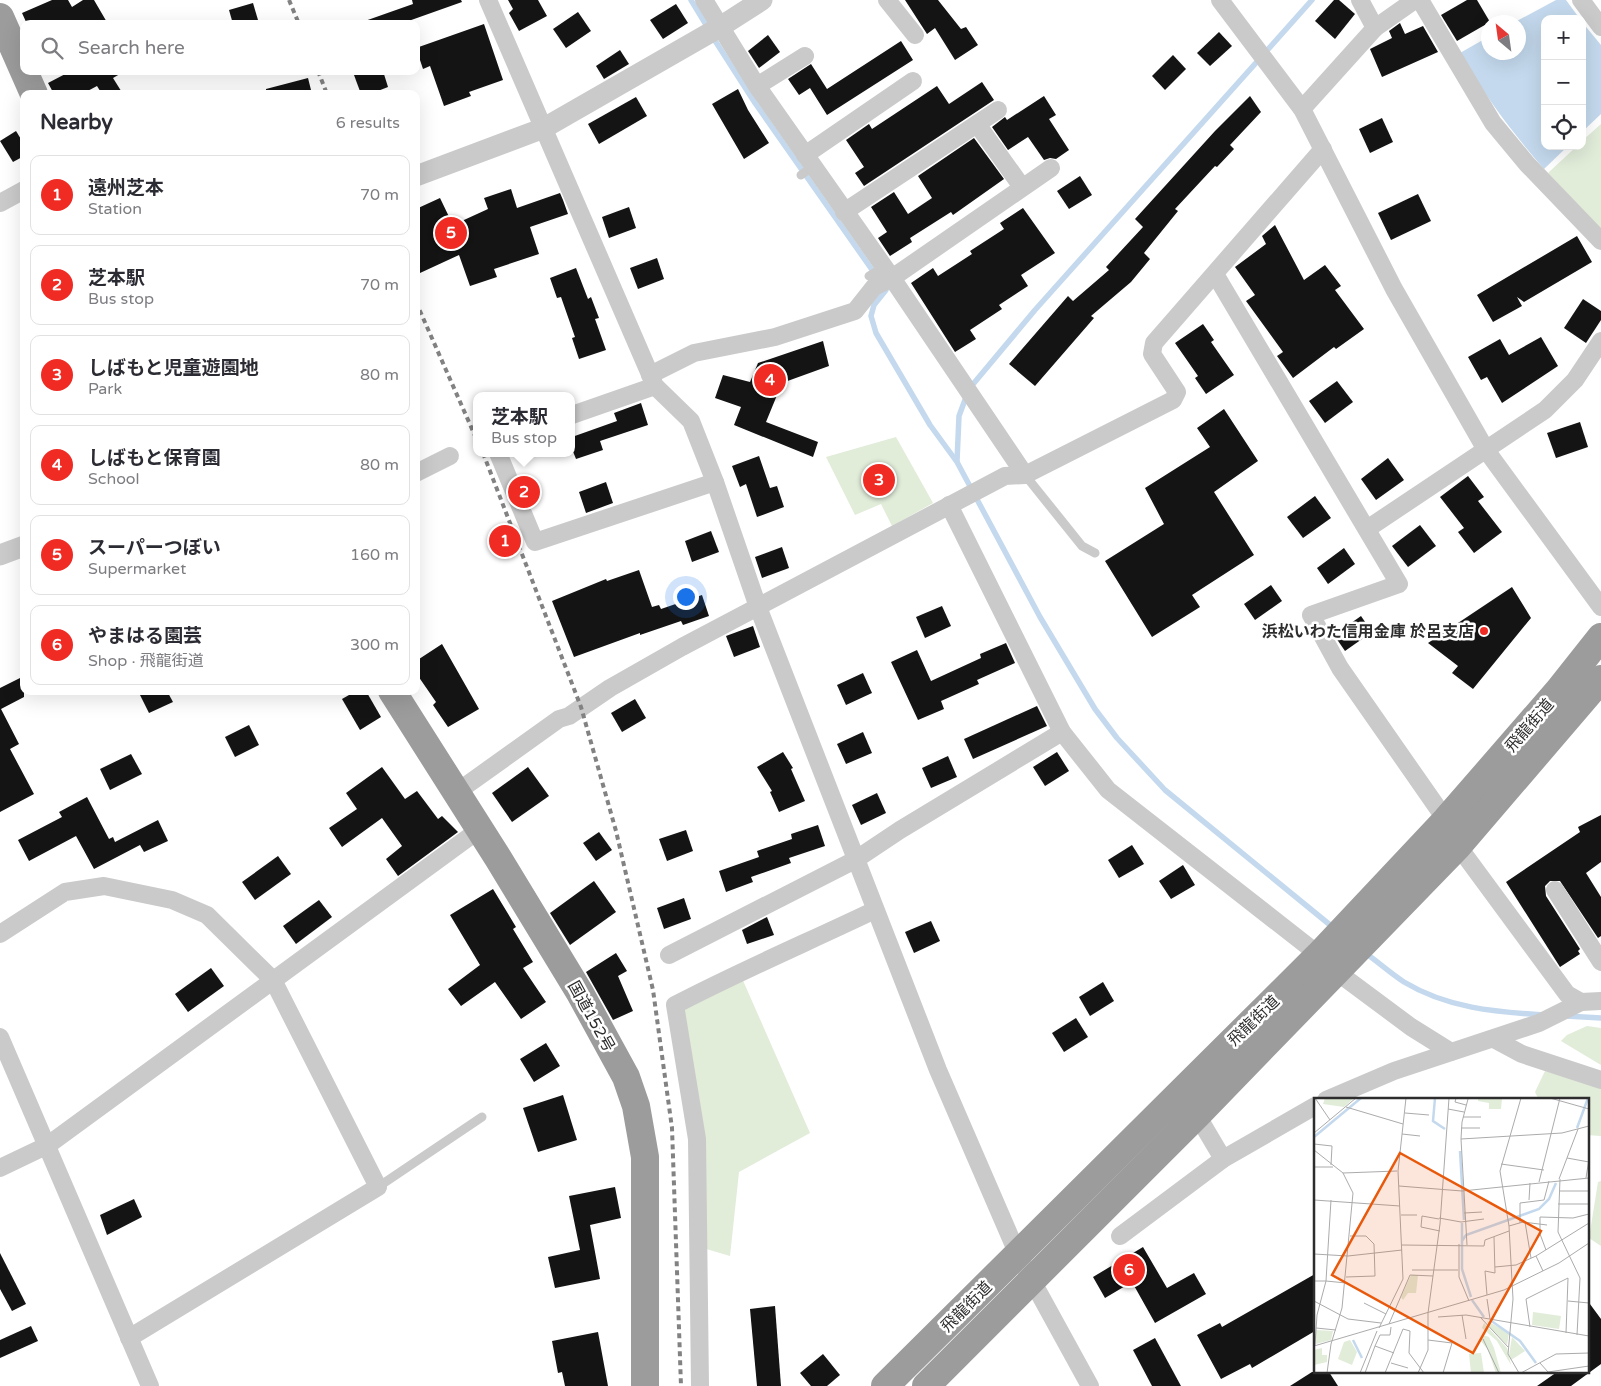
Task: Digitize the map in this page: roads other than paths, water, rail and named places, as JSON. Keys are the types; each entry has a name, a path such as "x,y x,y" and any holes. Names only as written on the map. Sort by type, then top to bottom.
{"highway":[{"path":"0,18 20,63"},
{"path":"26,75 32,90"},
{"name":"飛龍街道","path":"926,1386 1197,1115 1341,948 1446,820 1559,690 1601,637"},
{"name":"飛龍街道","path":"885,1386 1018,1255 1182,1088 1458,846 1601,679"},
{"name":"国道152号","path":"395,695 457,792 580,993 626,1077 636,1106 645,1157 645,1386"}],"street":[{"path":"488,0 652,380 691,421 715,482 758,607 938,1070 1018,1255 1090,1386"},
{"path":"704,0 711,31 757,86 806,167 844,212 881,277 961,380 1025,475"},
{"path":"420,174 544,128 762,0"},
{"path":"887,0 915,35"},
{"path":"1220,0 1302,109 1394,289 1486,450 1601,607"},
{"path":"1360,0 1375,28"},
{"path":"1302,109 1375,28 1415,0"},
{"path":"1420,0 1494,123 1527,164 1601,241"},
{"path":"1581,0 1601,27"},
{"path":"757,86 805,56"},
{"path":"806,167 913,81"},
{"path":"844,212 998,110"},
{"path":"977,124 1022,187"},
{"path":"457,792 559,719 569,716 610,688 682,647 1005,476 1025,475 1177,396 1178,392 1155,359 1152,348 1161,334 1216,274 1323,149"},
{"path":"575,414 652,380 694,353 768,339 855,311 881,277 1051,168"},
{"path":"0,203 20,192"},
{"path":"1216,274 1399,584 1311,615 1340,668 1446,820"},
{"path":"1367,529 1545,410 1574,380 1601,341"},
{"path":"420,471 450,456"},
{"path":"500,457 535,542 715,482"},
{"path":"953,503 1062,732 1108,790 1341,948 1411,1027 1450,1052"},
{"path":"0,555 20,548"},
{"path":"669,955 855,860 900,830 1062,732"},
{"path":"0,1168 48,1145 480,829"},
{"path":"1458,846 1566,994 1578,1004"},
{"path":"0,934 65,892 104,886 172,900 207,915 273,980 378,1187 129,1338"},
{"path":"1555,890 1601,962"},
{"path":"700,1386 697,1139 675,1005 742,970 796,948 875,910"},
{"path":"1331,1098 1394,1070 1539,1023 1578,1004 1601,1001"},
{"path":"0,1037 150,1386"},
{"path":"1494,1039 1522,1054 1601,1080"},
{"path":"1120,1236 1223,1159 1314,1107"},
{"path":"1197,1115 1223,1159"}],"lane":[{"path":"1025,475 1082,546 1095,553"},
{"path":"378,1187 482,1117"}],"water":[{"path":"1556,0 1566,0 1577,15 1541,15 1541,150 1564,150 1544,169 1499,113 1460,53 1481,41 1481,60 1526,60 1526,16"},
{"path":"1586,27 1601,45 1601,114 1586,128"}],"waterway":[{"path":"691,0 708,28"},
{"path":"957,461 959,416 969,389 1035,310 1312,0"},
{"path":"712,36 755,103 875,274"},
{"path":"883,286 886,290 874,305 871,316 876,333 930,425 957,462 1040,617 1095,709 1117,738 1165,790 1335,929"},
{"path":"1364,952 1404,982 1437,998 1490,1010 1544,1015"},
{"path":"1566,1016 1601,1018"}],"railway":[{"path":"289,0 297,20"},
{"path":"320,75 325,90"},
{"path":"420,311 473,431"},
{"path":"485,457 581,707 616,831 653,990 672,1128 681,1386"}],"place":[{"name":"スーパーつぼい","path":"451,233"},
{"name":"しばもと保育園","path":"770,380"},
{"name":"しばもと児童遊園地","path":"879,480"},
{"name":"芝本駅","path":"524,492"},
{"name":"遠州芝本","path":"505,541"},
{"name":"浜松いわた信用金庫 於呂支店","path":"1484,631"},
{"name":"やまはる園芸","path":"1129,1270"}]}
